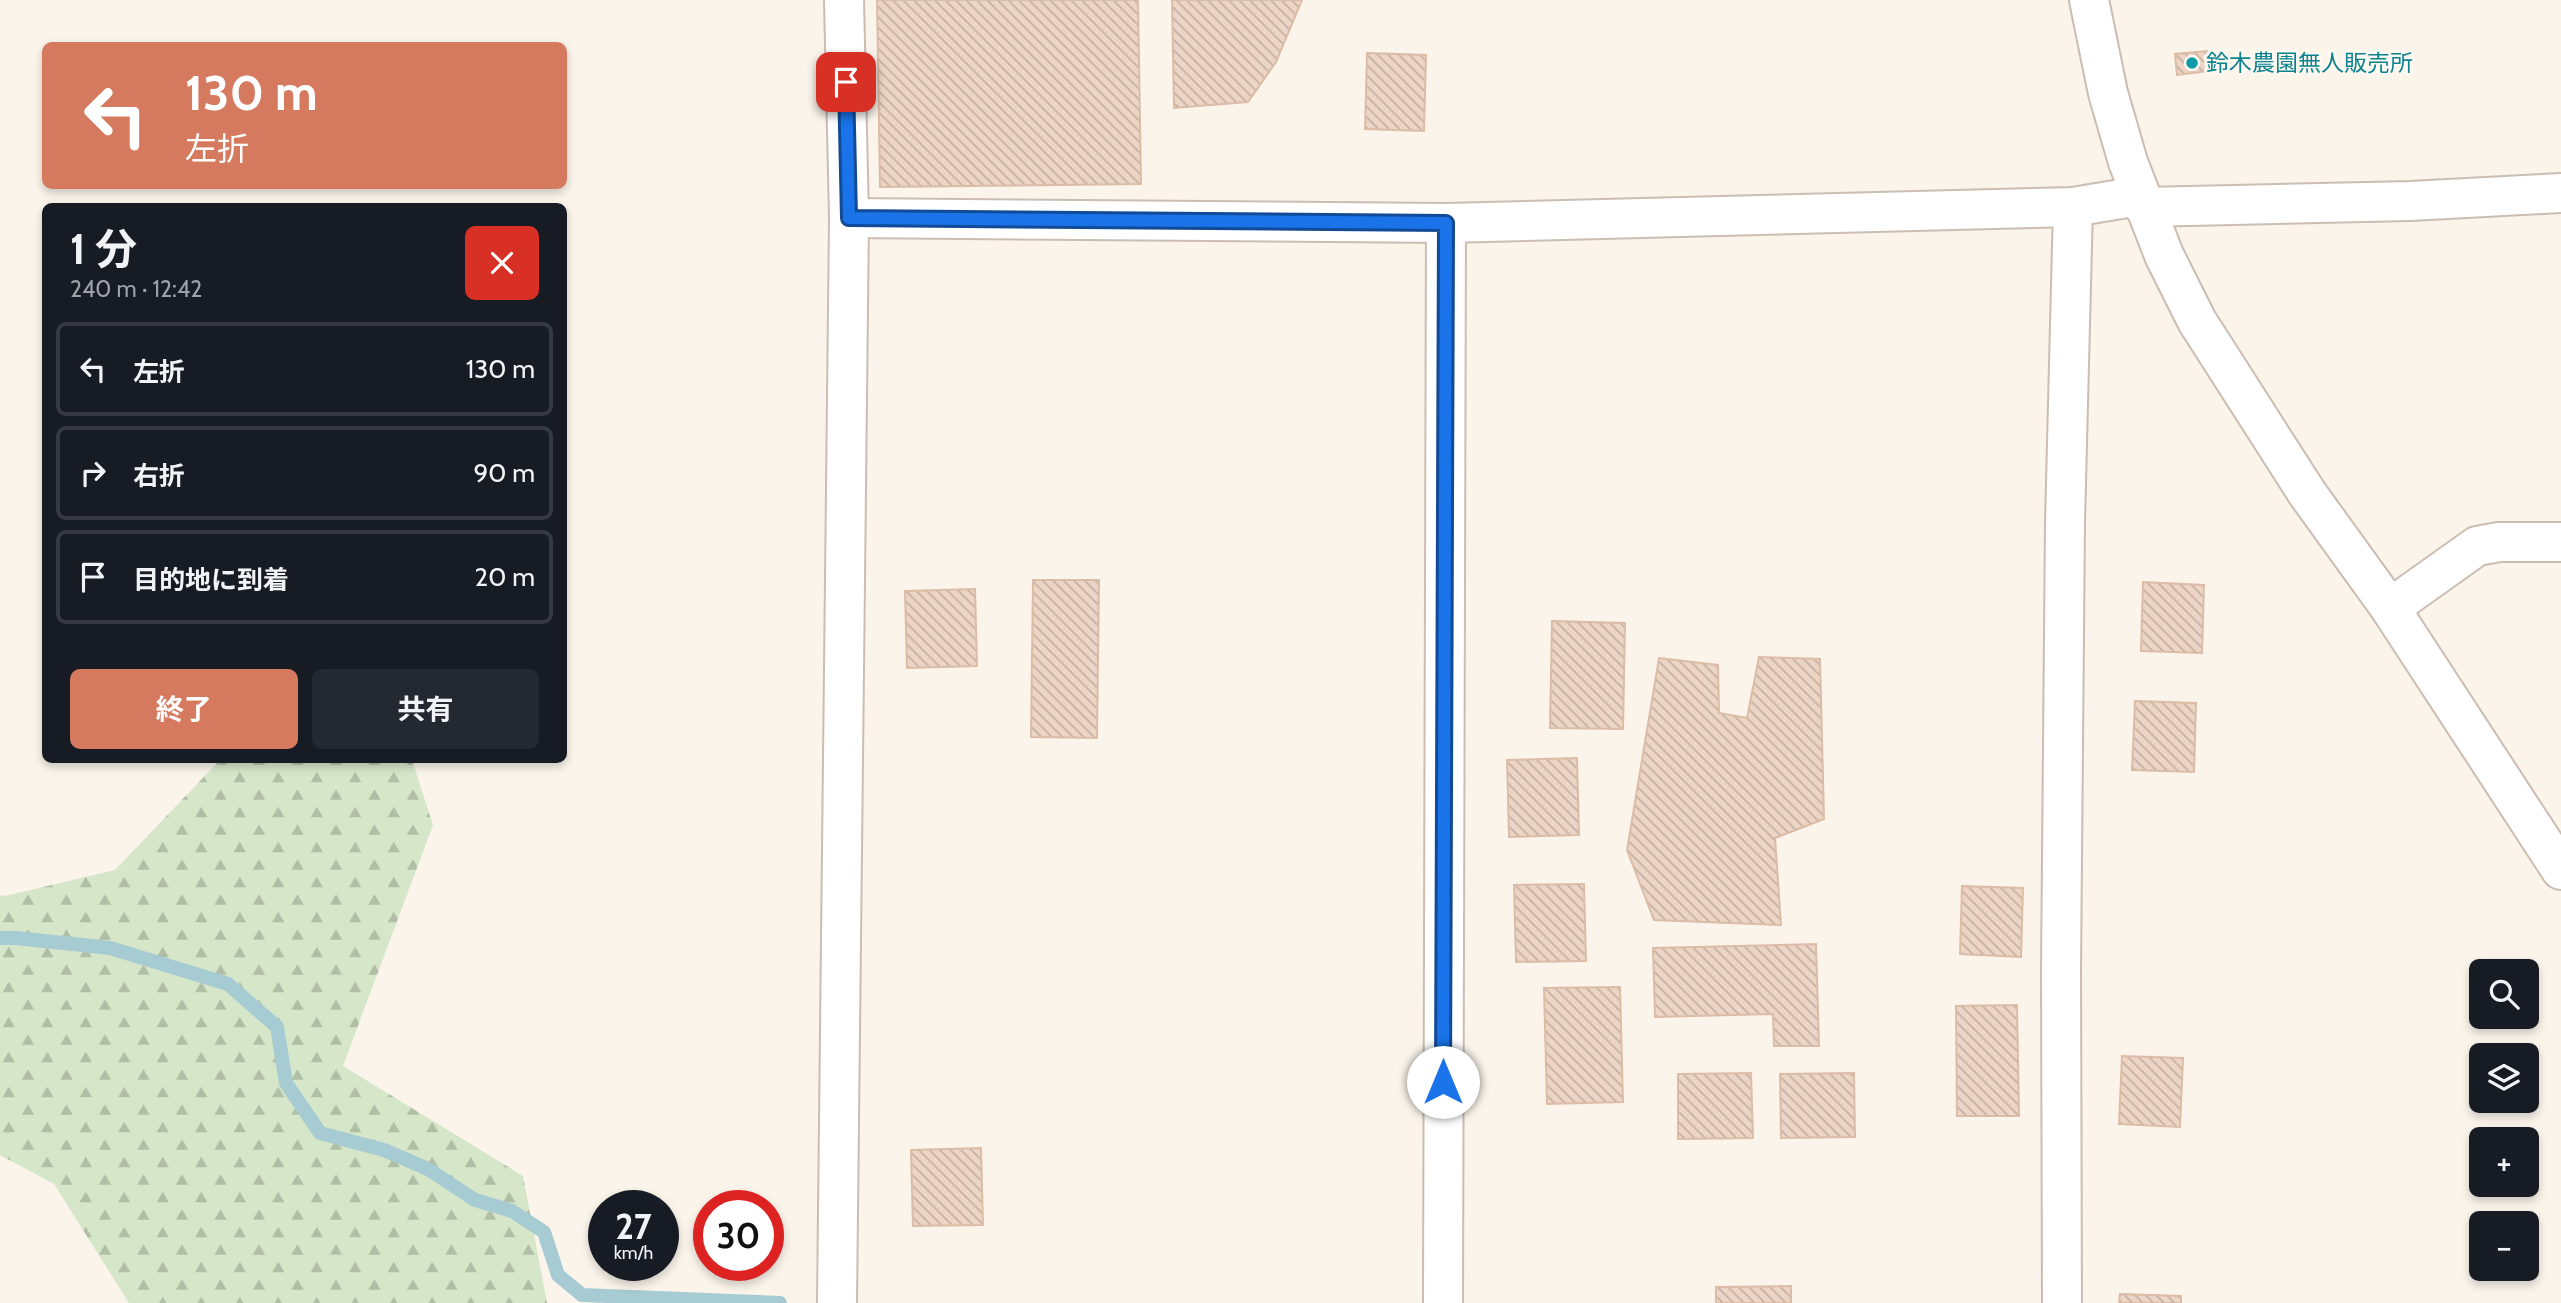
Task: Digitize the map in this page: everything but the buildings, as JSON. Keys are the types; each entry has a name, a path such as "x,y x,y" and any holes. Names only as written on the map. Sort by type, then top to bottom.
{"street":[{"path":"836,1303 849,218 844,0"},
{"path":"2090,0 2108,93 2142,202 2164,255 2214,350 2307,493 2390,608 2561,870"},
{"path":"849,218 1446,223 2142,202 2410,201 2561,193"},
{"path":"2062,1303 2060,970 2065,535 2073,206"},
{"path":"1443,1303 1446,223"},
{"path":"2390,608 2477,545 2499,542 2561,542"}],"green space":[{"path":"217,763 413,763 433,825 343,1066 523,1176 547,1303 129,1303 54,1184 0,1155 0,895 115,870"}],"waterway":[{"path":"0,938 110,948 228,984 277,1027 286,1083 320,1133 384,1150 428,1169 475,1200 512,1211 544,1232 558,1275 582,1295 780,1303"}],"place":[{"name":"鈴木農園無人販売所","path":"2192,63"}],"route":[{"path":"846,82 849,218 1446,223 1443,1082"}]}
